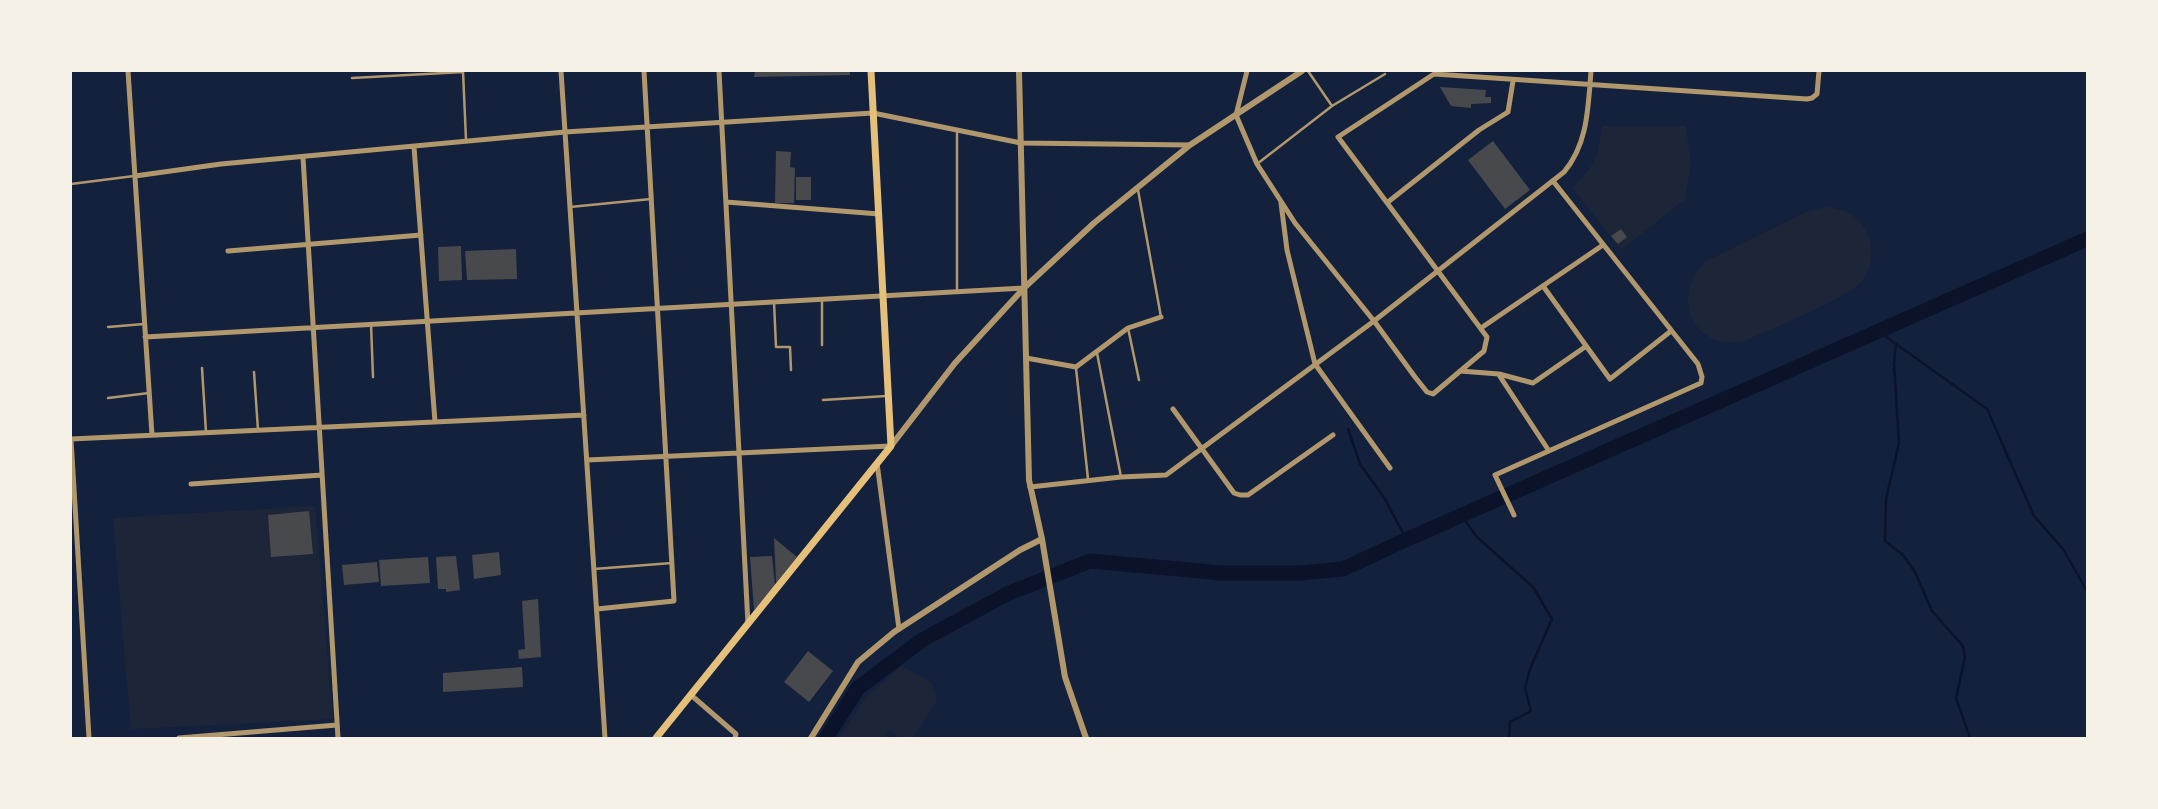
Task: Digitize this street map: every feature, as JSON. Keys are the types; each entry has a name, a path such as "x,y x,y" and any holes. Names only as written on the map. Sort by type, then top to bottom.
{"main road":[{"path":"656,738 891,446 871,71"}],"street":[{"path":"128,71 152,435"},
{"path":"562,71 605,738"},
{"path":"597,609 674,601 644,71"},
{"path":"719,71 748,624"},
{"path":"1019,71 1029,484 1042,539 1042,552 1053,598 1066,676 1086,738"},
{"path":"1247,71 1236,115 1257,164 1282,202 1342,283 1374,321 1427,392 1432,394 1484,351 1487,336 1338,138 1434,74 1514,81 1807,99 1817,94 1820,71"},
{"path":"587,460 891,446 955,364 1024,288 1137,186 1190,145 1302,71"},
{"path":"1029,484 1166,475 1374,321 1553,181 1572,163 1581,145 1591,71"},
{"path":"1388,202 1479,130 1508,112 1514,81"},
{"path":"135,176 221,164 565,132 873,113 1021,143 1190,145"},
{"path":"414,147 435,422"},
{"path":"303,157 338,738"},
{"path":"1514,515 1495,476 1701,383 1702,377 1698,364 1553,181"},
{"path":"726,202 879,214"},
{"path":"1282,202 1287,250 1315,364 1390,468"},
{"path":"228,251 421,235"},
{"path":"1482,328 1603,245"},
{"path":"1543,286 1585,347 1610,379 1671,331"},
{"path":"145,337 1024,288"},
{"path":"1026,358 1076,367 1128,328 1161,317"},
{"path":"1460,370 1499,374 1533,383 1585,347"},
{"path":"1499,374 1549,451"},
{"path":"1173,409 1234,493 1240,495 1248,494 1333,435"},
{"path":"89,738 71,439 584,415"},
{"path":"877,463 900,629"},
{"path":"191,484 322,475"},
{"path":"811,738 858,662 900,629 1020,550 1042,539"},
{"path":"690,695 736,734 735,738"},
{"path":"180,738 337,725"}],"lane":[{"path":"375,71 375,77"},
{"path":"1308,71 1332,106"},
{"path":"352,78 463,72 467,142"},
{"path":"1257,164 1332,106 1385,74"},
{"path":"957,130 957,292"},
{"path":"71,184 135,176"},
{"path":"1137,186 1161,317"},
{"path":"570,207 651,199"},
{"path":"822,300 822,345"},
{"path":"774,302 776,347 790,347 791,370"},
{"path":"108,327 144,324"},
{"path":"370,324 373,377"},
{"path":"1128,328 1139,380"},
{"path":"1097,353 1121,477"},
{"path":"1076,367 1088,481"},
{"path":"202,368 206,432"},
{"path":"254,372 258,430"},
{"path":"108,398 149,393"},
{"path":"823,400 888,396"},
{"path":"594,569 672,563"}],"shaded area":[{"path":"1602,126 1686,126 1691,167 1684,200 1621,250 1572,187 1591,167 1597,153"},
{"path":"1825,207 1839,209 1856,218 1868,235 1871,247 1871,260 1868,272 1861,282 1840,297 1744,341 1726,342 1712,338 1700,330 1692,318 1688,305 1689,290 1694,276 1705,262 1806,212"},
{"path":"315,506 333,719 131,729 113,518"},
{"path":"902,666 931,682 937,700 913,738 900,738 888,730 882,738 839,738 865,698"}],"building":[{"path":"755,71 850,71 850,75 754,77"},
{"path":"1440,87 1486,90 1485,97 1491,97 1491,103 1471,104 1471,108 1451,106"},
{"path":"1493,141 1530,190 1505,209 1468,160"},
{"path":"776,151 791,152 790,167 795,168 794,203 775,203"},
{"path":"796,177 811,177 811,200 796,200"},
{"path":"1621,229 1627,237 1618,244 1611,236"},
{"path":"461,246 462,280 439,281 438,247"},
{"path":"516,249 517,279 467,280 465,251"},
{"path":"309,511 313,554 271,557 268,515"},
{"path":"774,538 797,557 776,583"},
{"path":"499,552 501,575 474,579 472,555"},
{"path":"456,556 460,590 446,592 446,589 438,589 436,557"},
{"path":"772,556 775,585 754,610 750,557"},
{"path":"428,557 430,583 381,586 379,560"},
{"path":"377,562 379,582 344,585 342,565"},
{"path":"538,599 541,657 519,659 518,650 525,649 522,601"},
{"path":"808,651 833,671 809,702 784,682"},
{"path":"522,667 523,687 443,692 443,673"}],"waterway":[{"path":"826,738 858,688 922,640 1007,594 1090,561 1222,573 1299,573 1343,569 2087,239"},
{"path":"1878,331 1987,409 2034,516 2063,549 2087,591"},
{"path":"1896,344 1894,364 1899,443 1886,499 1885,541 1903,555 1915,572 1932,611 1963,646 1965,657 1956,698 1970,738"},
{"path":"1348,429 1360,464 1385,499 1406,539"},
{"path":"1461,515 1477,537 1533,587 1552,619 1530,669 1525,688 1531,711 1510,722 1509,738"}]}
